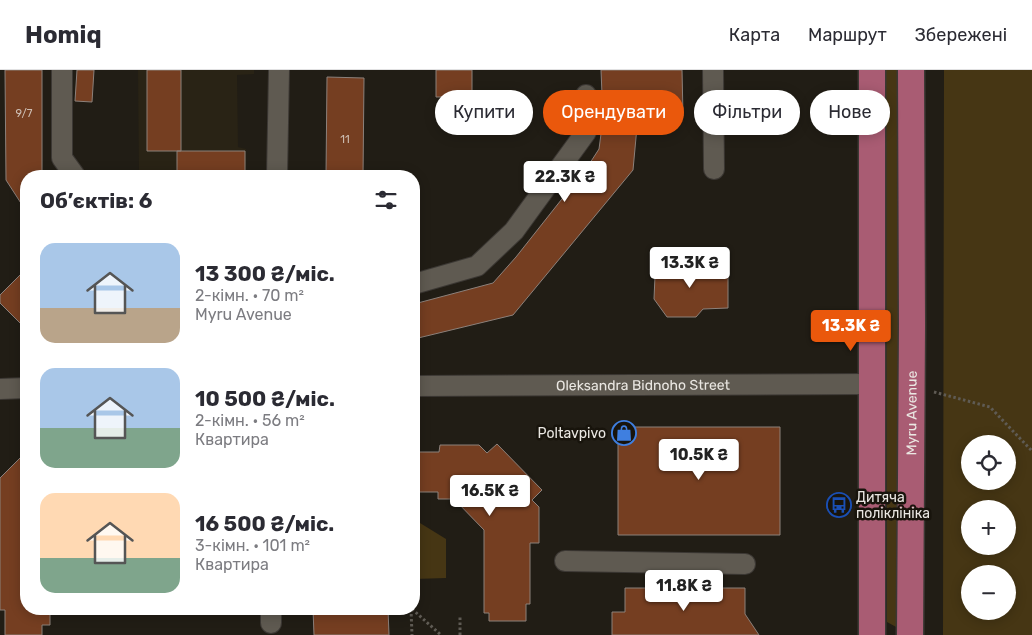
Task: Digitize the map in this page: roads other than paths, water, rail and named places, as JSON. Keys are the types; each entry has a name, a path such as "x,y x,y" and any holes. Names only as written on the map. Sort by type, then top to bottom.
{"main road":[{"path":"872,70 872,635"},
{"name":"Myru Avenue","path":"910,635 911,70"}],"street":[{"path":"62,70 62,158 71,170"},
{"path":"277,170 279,70"},
{"path":"713,70 714,169"},
{"path":"420,282 477,266 514,231 584,135"},
{"name":"Oleksandra Bidnoho Street","path":"420,386 872,384"},
{"path":"0,388 20,388"},
{"path":"565,561 745,564"}],"place":[{"name":"Poltavpivo","path":"624,433"},
{"name":"Дитяча поліклініка","path":"839,505"}]}
